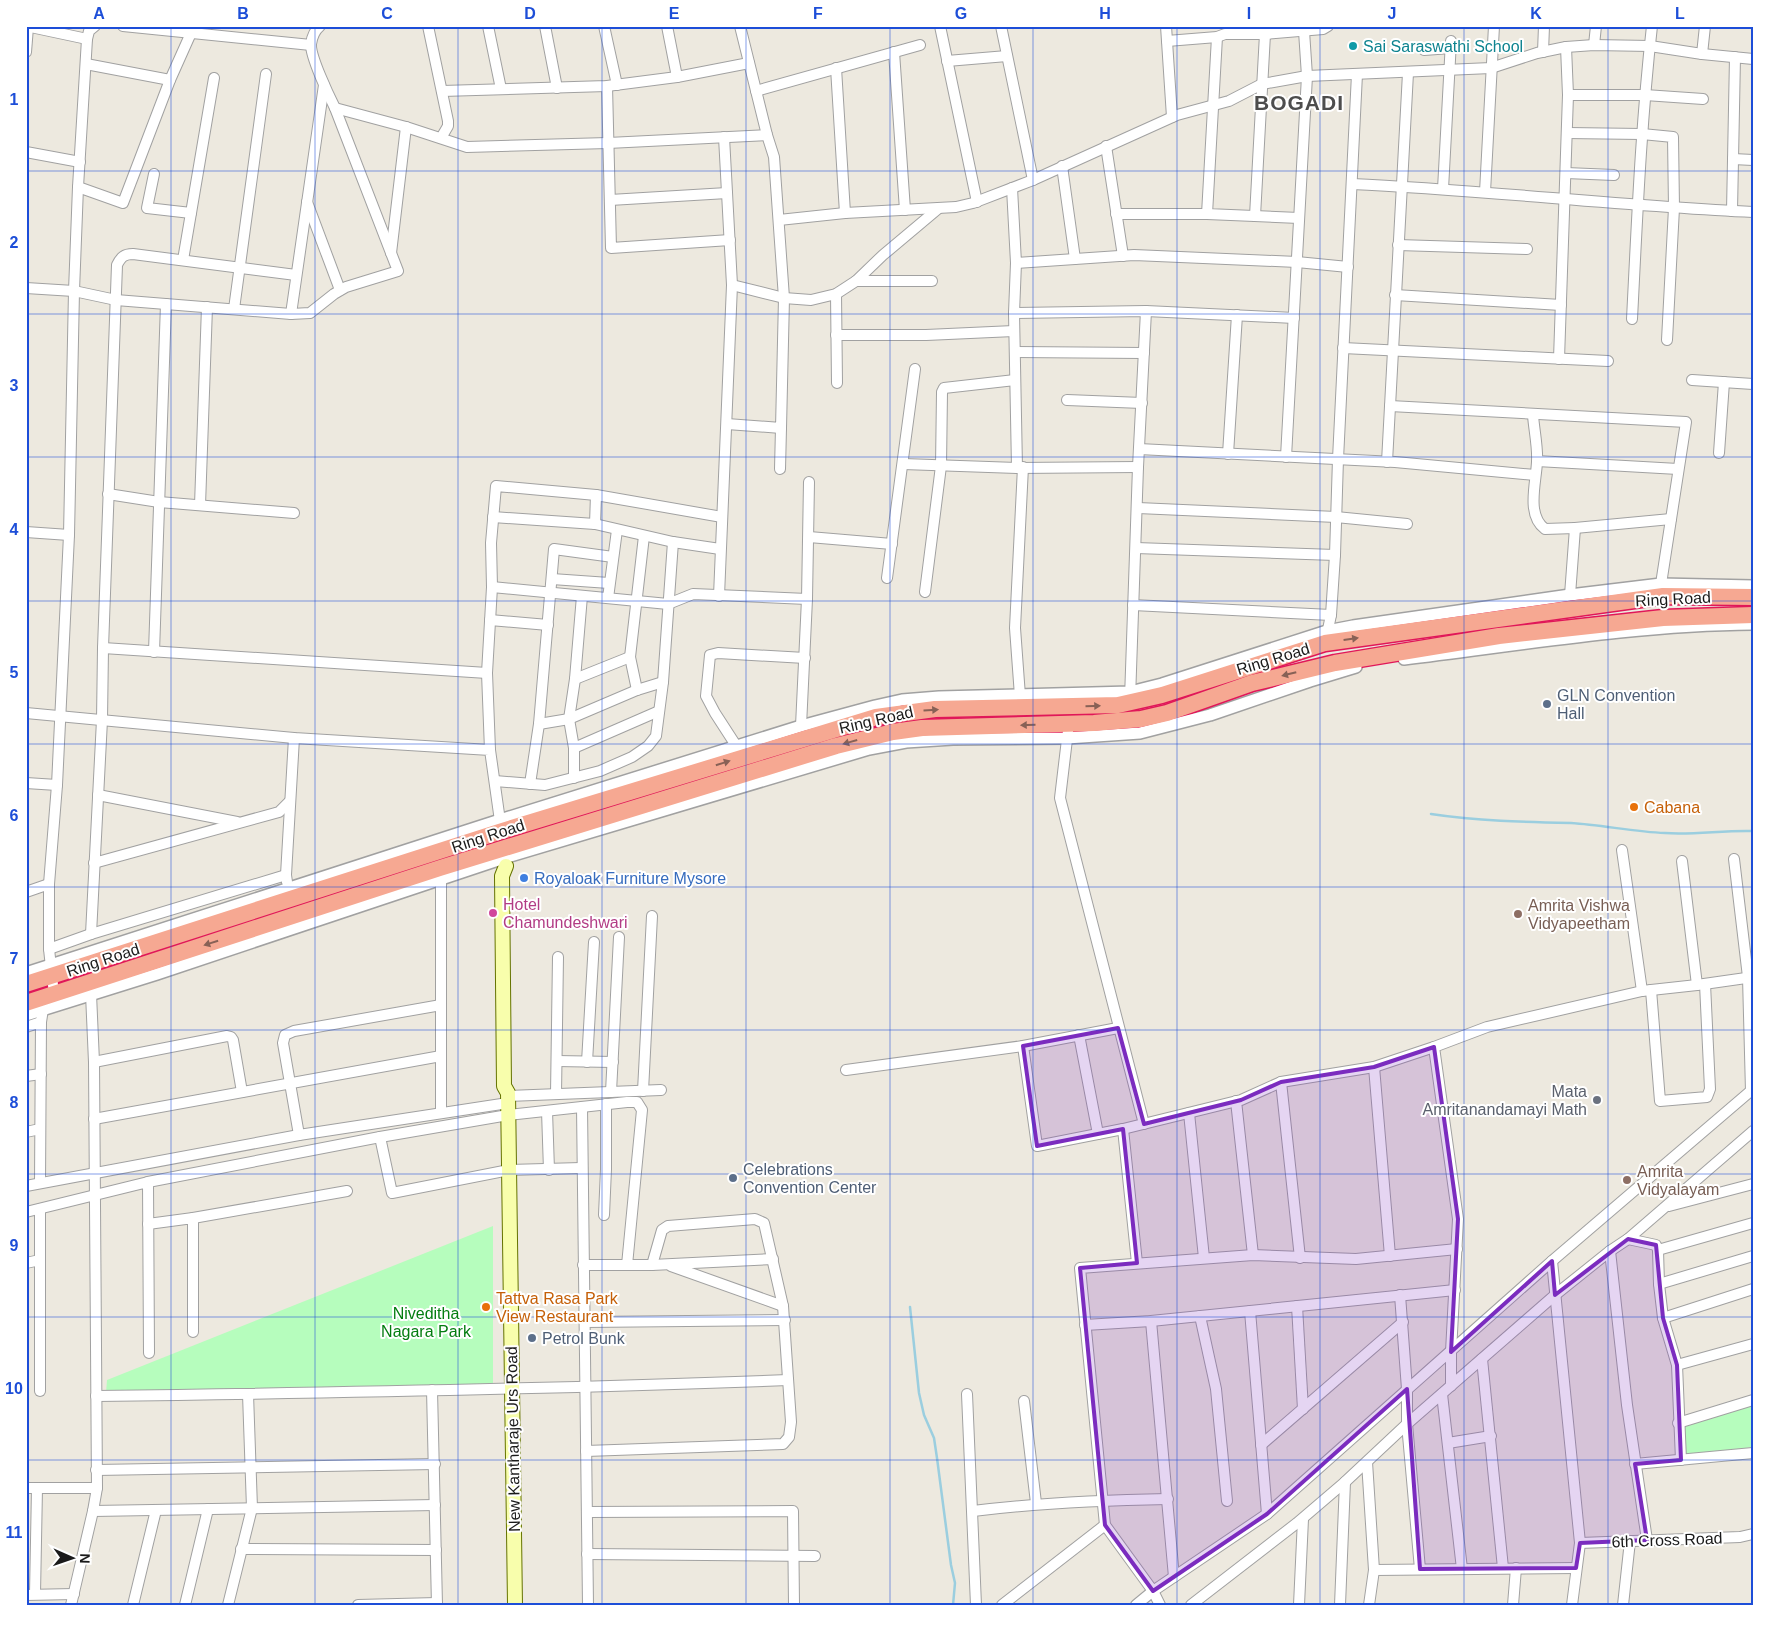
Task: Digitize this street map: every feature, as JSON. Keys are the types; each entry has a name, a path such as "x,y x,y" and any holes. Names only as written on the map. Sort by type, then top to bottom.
{"highway":[{"name":"Ring Road","path":"26,984 51,971 501,825 884,715 935,709 1092,706 1130,698 1162,695 1326,637 1704,590 1753,597"},
{"name":"Ring Road","path":"41,1001 505,857 836,746 893,732 936,726 1068,731 1141,720 1167,713 1252,683 1335,663 1499,636 1574,632 1753,615"}],"main road":[{"name":"New Kantharaje Urs Road","path":"501,825 505,857 502,876 504,1086 508,1102 515,1605"}],"street":[{"path":"26,52 27,26 87,39"},
{"path":"40,1183 41,1001 51,971 49,884 57,785 69,534 78,187 87,39 89,31 95,26"},
{"path":"123,26 311,44"},
{"path":"26,288 74,292 116,300 291,314 310,313 340,290 364,280 385,276 398,271 324,84 311,44 315,31 320,26"},
{"path":"428,26 448,121 448,126 441,138"},
{"path":"488,26 501,90"},
{"path":"545,26 557,88"},
{"path":"604,26 612,86 608,143 611,248 730,240"},
{"path":"666,26 677,77"},
{"path":"740,26 774,157 784,298 780,469"},
{"path":"940,26 977,202"},
{"path":"1001,26 1033,180"},
{"path":"1166,26 1172,117"},
{"path":"1167,41 1222,32 1265,34 1283,29 1322,29 1328,26"},
{"path":"1485,192 1494,26"},
{"path":"1544,26 1544,52"},
{"path":"1594,45 1596,26"},
{"path":"1632,319 1642,134 1652,26"},
{"path":"1702,54 1705,26"},
{"path":"1286,457 1307,76 1304,30"},
{"path":"1207,214 1213,106 1222,32"},
{"path":"78,187 123,203 170,80 191,33"},
{"path":"1255,216 1265,34"},
{"path":"1424,50 1451,44 1444,189"},
{"path":"756,91 920,45"},
{"path":"1559,359 1568,95 1566,46"},
{"path":"779,220 845,213 956,207 977,202 1033,180 1172,117 1229,101 1262,84 1307,76 1491,68 1566,46 1650,46 1753,59"},
{"path":"894,52 905,210"},
{"path":"947,61 1007,56"},
{"path":"1732,211 1735,57"},
{"path":"442,91 612,86 677,77 749,63"},
{"path":"86,64 170,80"},
{"path":"836,68 845,213"},
{"path":"1387,462 1408,73"},
{"path":"234,309 266,74"},
{"path":"1357,74 1335,555 1331,615 1326,637 1398,619 1661,584 1704,590 1753,586"},
{"path":"183,260 214,78"},
{"path":"291,314 324,84"},
{"path":"1568,95 1645,95 1703,99"},
{"path":"335,108 406,127 466,146 608,143 767,135"},
{"path":"391,254 406,127"},
{"path":"1567,133 1642,134 1673,137 1674,208 1667,340"},
{"path":"719,596 732,285 724,137"},
{"path":"1106,146 1123,256"},
{"path":"26,152 80,162"},
{"path":"1733,159 1753,160"},
{"path":"1062,166 1075,260"},
{"path":"1566,173 1614,174"},
{"path":"154,174 146,208 191,214"},
{"path":"1352,184 1485,192 1674,208 1753,212"},
{"path":"1012,188 1016,264 1014,352 1020,467 1015,628 1020,696"},
{"path":"610,200 727,193"},
{"path":"307,202 340,290"},
{"path":"732,285 784,298 811,300 836,294 856,281 938,208"},
{"path":"1116,214 1207,214 1299,218"},
{"path":"1398,245 1526,250"},
{"path":"91,934 102,720 117,265 126,254 296,275"},
{"path":"1016,264 1123,256 1297,262 1348,267"},
{"path":"856,281 932,281"},
{"path":"836,294 837,383"},
{"path":"1395,295 1561,305"},
{"path":"154,652 166,304"},
{"path":"200,505 207,307"},
{"path":"1014,313 1146,311 1294,318"},
{"path":"26,972 51,971 288,888 501,825 738,746 801,726 875,706 902,700 939,697 1130,698 1132,605 1146,311"},
{"path":"1228,454 1237,315"},
{"path":"836,335 926,335 1014,331"},
{"path":"1343,348 1608,361"},
{"path":"1014,352 1144,353"},
{"path":"888,578 915,369"},
{"path":"925,592 942,466 942,392 944,388 1015,380"},
{"path":"1692,380 1753,384"},
{"path":"1719,453 1724,382"},
{"path":"1067,400 1142,402"},
{"path":"1390,406 1686,422 1661,584"},
{"path":"1533,415 1537,461 1534,501 1536,520 1545,530 1671,519"},
{"path":"727,424 781,428"},
{"path":"1140,449 1387,462 1535,475"},
{"path":"1537,461 1678,469"},
{"path":"903,464 1020,467 1138,467"},
{"path":"801,726 807,599 809,482"},
{"path":"501,825 490,750 487,673 492,587 491,543 496,486 596,495 722,517"},
{"path":"108,494 159,502 294,513"},
{"path":"595,524 596,495"},
{"path":"1138,508 1336,517 1407,524"},
{"path":"493,517 595,524 673,542 720,549"},
{"path":"1570,595 1575,528"},
{"path":"608,598 617,530"},
{"path":"26,532 69,534"},
{"path":"637,690 630,657 644,536"},
{"path":"809,537 892,544"},
{"path":"495,781 545,785 600,771 632,757 648,746 656,736 663,682 673,542"},
{"path":"1136,548 1335,555"},
{"path":"530,784 539,724 552,592 554,549 613,557"},
{"path":"552,579 609,583"},
{"path":"492,587 668,604 693,594 807,599"},
{"path":"574,778 574,748 569,719 575,680 582,596"},
{"path":"1132,605 1331,615"},
{"path":"490,620 548,625"},
{"path":"1683,622 1753,624"},
{"path":"103,648 487,673"},
{"path":"738,746 715,713 706,696 710,656 718,653 805,658"},
{"path":"575,680 630,657"},
{"path":"539,724 569,719 637,690 663,682"},
{"path":"574,748 659,711"},
{"path":"26,713 294,738 490,750"},
{"path":"1068,731 1060,798 1144,1124"},
{"path":"288,888 286,875 294,738"},
{"path":"26,783 57,785"},
{"path":"98,796 239,822"},
{"path":"94,863 279,812 289,802"},
{"path":"1622,850 1646,990 1660,1101 1707,1097 1710,1089 1701,984 1682,861"},
{"path":"26,1015 41,1001 91,994 157,974 505,857"},
{"path":"1136,1605 1267,1514 1552,1261 1752,1090 1751,977 1734,859"},
{"path":"49,949 91,934 286,875"},
{"path":"441,879 441,1112"},
{"path":"26,892 49,884"},
{"path":"642,1091 652,916"},
{"path":"611,1092 619,937"},
{"path":"587,1062 594,942"},
{"path":"556,1094 558,957"},
{"path":"1023,1046 1037,1146 1123,1129 1236,1101 1281,1082 1374,1067 1434,1047 1487,1026 1646,990 1751,977"},
{"path":"72,1605 97,1488 94,1062 91,994"},
{"path":"299,1135 284,1043 284,1038 288,1032 440,1005"},
{"path":"26,1027 41,1022"},
{"path":"846,1070 1023,1046 1118,1028"},
{"path":"1078,1035 1098,1134"},
{"path":"94,1062 227,1036 233,1040 242,1092"},
{"path":"1434,1047 1458,1219 1451,1386"},
{"path":"94,1120 441,1056"},
{"path":"557,1061 613,1062"},
{"path":"1374,1067 1390,1256"},
{"path":"26,1076 40,1074"},
{"path":"1281,1082 1300,1258"},
{"path":"26,1186 299,1135 556,1094 661,1090"},
{"path":"1236,1101 1253,1255"},
{"path":"26,1212 148,1182 380,1137 508,1102 547,1110 638,1102 642,1110 627,1265"},
{"path":"604,1215 606,1104"},
{"path":"582,1107 581,1168 585,1322 588,1605"},
{"path":"547,1110 549,1170"},
{"path":"1189,1113 1204,1258"},
{"path":"26,1132 40,1129"},
{"path":"1123,1129 1136,1264"},
{"path":"1191,1605 1303,1519 1407,1424 1555,1295 1628,1239 1753,1132"},
{"path":"380,1137 392,1193 508,1170 581,1168"},
{"path":"148,1182 149,1353"},
{"path":"1665,1207 1753,1184"},
{"path":"148,1224 347,1191"},
{"path":"40,1209 40,1391"},
{"path":"193,1218 193,1332"},
{"path":"586,1451 783,1444 789,1437 790,1422 785,1320 764,1223 755,1219 668,1226 662,1230 652,1265"},
{"path":"1658,1250 1753,1223"},
{"path":"1628,1239 1656,1245 1658,1250 1663,1318 1677,1365 1681,1460"},
{"path":"1160,1605 1154,1591 1105,1525 1080,1268 1253,1255 1356,1259 1457,1250"},
{"path":"1610,1251 1635,1464 1647,1540"},
{"path":"1659,1284 1753,1256"},
{"path":"583,1265 652,1265 772,1259"},
{"path":"26,1263 40,1260"},
{"path":"1552,1261 1580,1543 1572,1605"},
{"path":"666,1264 783,1306"},
{"path":"1085,1325 1151,1321 1455,1290"},
{"path":"1663,1318 1753,1290"},
{"path":"1400,1295 1407,1389 1407,1424 1420,1569"},
{"path":"1297,1306 1303,1409"},
{"path":"1250,1311 1267,1514"},
{"path":"1200,1316 1216,1390 1227,1501"},
{"path":"585,1322 785,1320"},
{"path":"1151,1321 1174,1577"},
{"path":"1261,1445 1402,1322"},
{"path":"1677,1365 1753,1344"},
{"path":"1482,1359 1503,1568"},
{"path":"96,1396 511,1387 586,1388 788,1380"},
{"path":"358,1605 437,1604 432,1390"},
{"path":"228,1605 252,1508 248,1394"},
{"path":"967,1394 976,1605"},
{"path":"1442,1394 1462,1569"},
{"path":"1678,1423 1753,1400"},
{"path":"1024,1401 1036,1504"},
{"path":"1448,1443 1491,1436"},
{"path":"1635,1464 1753,1453"},
{"path":"1366,1462 1374,1570 1369,1605"},
{"path":"96,1470 434,1464"},
{"path":"1340,1605 1345,1482"},
{"path":"26,1488 97,1488"},
{"path":"37,1488 31,1551 31,1594 74,1594"},
{"path":"972,1511 1036,1504 1168,1498"},
{"path":"93,1511 435,1505"},
{"path":"185,1605 208,1509"},
{"path":"133,1605 156,1510"},
{"path":"587,1512 792,1511 794,1605"},
{"path":"1299,1605 1303,1519"},
{"path":"1002,1605 1105,1525"},
{"name":"6th Cross Road","path":"1580,1543 1740,1537 1753,1534"},
{"path":"1623,1605 1630,1541"},
{"path":"241,1549 436,1550"},
{"path":"587,1554 815,1556"},
{"path":"1513,1605 1516,1568"},
{"path":"1374,1570 1576,1568"}],"highlighted area":[{"path":"1118,1028 1144,1124 1241,1100 1281,1082 1374,1067 1434,1047 1458,1219 1451,1352 1552,1261 1555,1295 1628,1239 1656,1245 1663,1318 1677,1365 1681,1460 1635,1464 1647,1540 1580,1543 1576,1568 1420,1569 1407,1389 1267,1514 1153,1591 1105,1525 1080,1268 1137,1263 1123,1129 1037,1146 1023,1046"}],"green space":[{"name":"Niveditha Nagara Park","path":"493,1226 493,1386 106,1393 107,1380"},
{"path":"1753,1405 1753,1447 1686,1456 1684,1425"}],"waterway":[{"path":"1431,814 1483,820 1571,823 1665,833 1753,831"},
{"path":"910,1307 919,1393 924,1415 934,1438 937,1458 955,1583 953,1605"}],"place":[{"name":"Sai Saraswathi School","path":"1353,46"},
{"name":"GLN Convention Hall","path":"1547,704"},
{"name":"Cabana","path":"1634,807"},
{"name":"Royaloak Furniture Mysore","path":"524,878"},
{"name":"Hotel Chamundeshwari","path":"493,913"},
{"name":"Amrita Vishwa Vidyapeetham","path":"1518,914"},
{"name":"Mata Amritanandamayi Math","path":"1597,1100"},
{"name":"Celebrations Convention Center","path":"733,1178"},
{"name":"Amrita Vidyalayam","path":"1627,1180"},
{"name":"Tattva Rasa Park View Restaurant","path":"486,1307"},
{"name":"Petrol Bunk","path":"532,1338"}],"district":[{"name":"BOGADI","path":"1299,102"}]}
